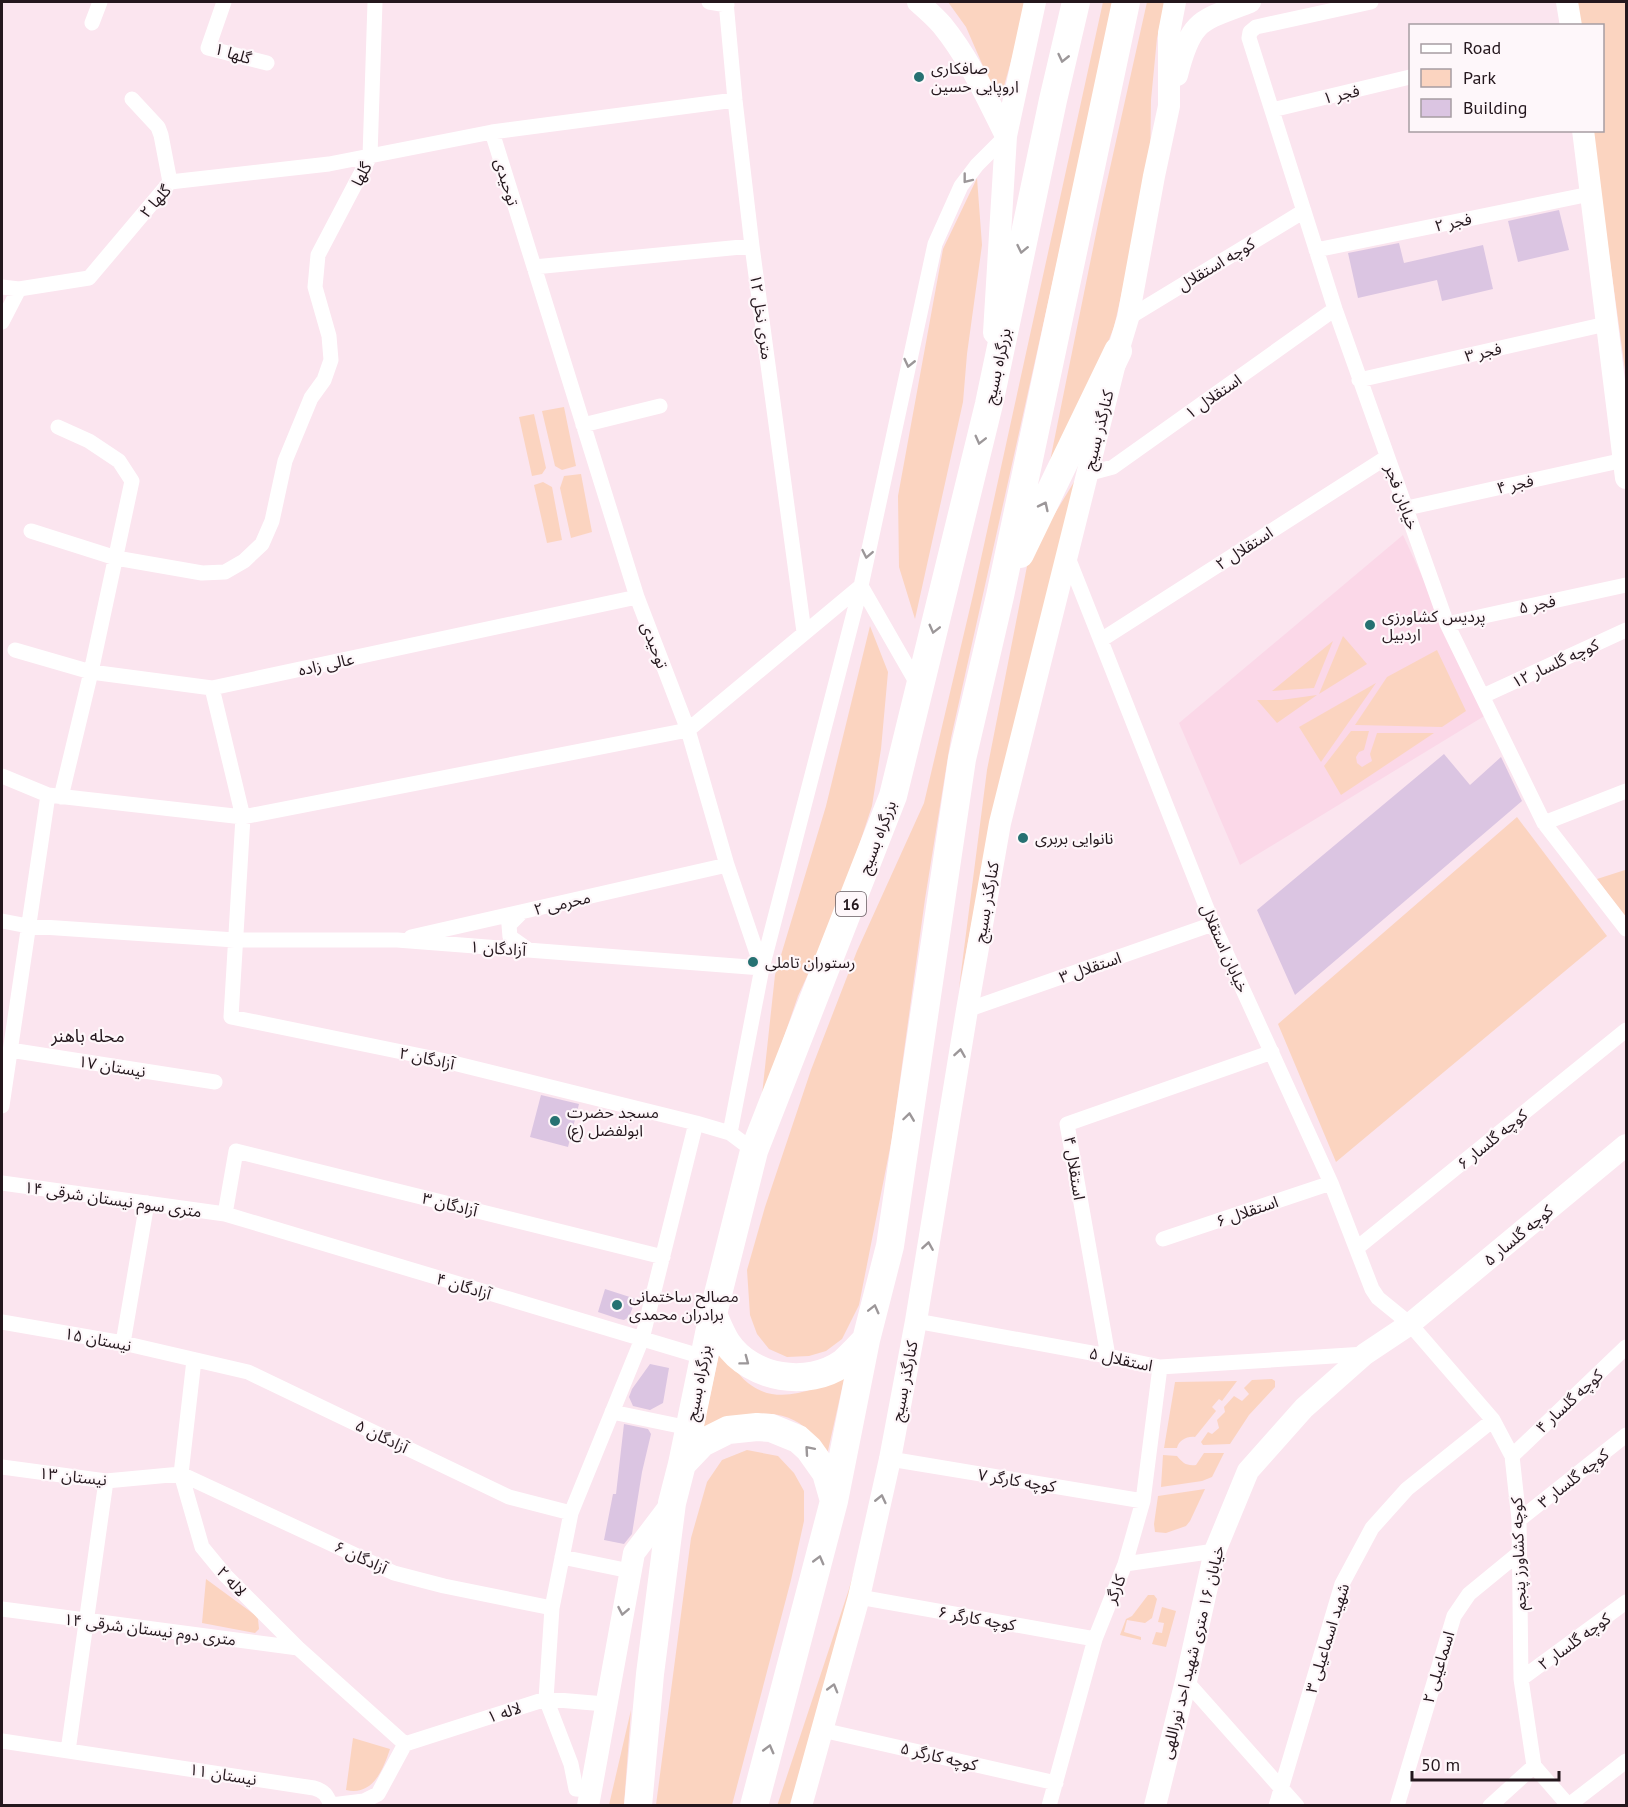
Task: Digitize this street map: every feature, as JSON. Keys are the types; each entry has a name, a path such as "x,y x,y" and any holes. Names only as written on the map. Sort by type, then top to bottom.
{"highway":[{"name":"بزرگراه بسیج","path":"638,1806 650,1674 672,1503 713,1314 754,1151 893,796 989,404 1076,2"},
{"path":"754,1806 834,1501 866,1340 890,1246 962,759 1000,596 1126,2"},
{"path":"1000,596 1118,351"},
{"path":"713,1314 727,1343 740,1358 764,1372 781,1376 805,1376 829,1370 843,1362 866,1340"},
{"path":"682,1464 702,1443 728,1430 757,1426 771,1428 798,1439 810,1449 826,1473 834,1501"}],"main road":[{"path":"918,2 941,24 964,58 978,80 1006,136"},
{"path":"989,404 1006,136 1035,2"},
{"name":"کنارگذر بسیج","path":"801,1806 859,1597 890,1459 916,1321 1000,823 1128,318 1169,106 1169,33 1175,2"},
{"path":"1169,106 1184,46 1194,30 1206,19 1250,2"},
{"path":"1567,2 1571,24"},
{"path":"1583,132 1625,469"},
{"name":"کوچه گلسار ۵","path":"1410,1324 1626,1145"},
{"name":"خیابان ۱۶ متری شهید احد نوراللهی","path":"1155,1806 1215,1551 1248,1471 1304,1408 1365,1354 1410,1324"},
{"path":"589,1798 634,1553 672,1503"}],"street":[{"path":"92,23 100,2"},
{"name":"گلها ۱","path":"224,2 208,48 267,63"},
{"name":"گلها","path":"31,531 116,558 202,573 225,572 244,561 262,544 272,521 277,489 285,461 311,398 324,380 331,360 329,336 315,287 318,255 370,156 375,2"},
{"path":"710,2 726,3"},
{"name":"خیابان فجر","path":"1371,2 1256,27 1250,32 1249,38 1359,380 1448,624 1544,823 1626,929"},
{"name":"۱۲ متری نخل","path":"726,3 752,246 804,632"},
{"name":"فجر ۱","path":"1272,110 1409,77"},
{"path":"132,99 158,127 170,182"},
{"name":"گلها ۲","path":"2,287 19,289 89,278 170,182 329,164 492,132 735,100"},
{"name":"توحیدی","path":"492,132 637,597 688,730 727,865 762,968 730,1133"},
{"path":"762,968 861,586 935,244 961,186 977,165 1006,136"},
{"name":"فجر ۲","path":"1316,250 1590,194"},
{"name":"کوچه استقلال","path":"1128,318 1304,211"},
{"path":"534,267 752,246"},
{"path":"2,297 19,289"},
{"path":"2,322 19,289"},
{"name":"استقلال ۱","path":"1087,474 1113,467 1335,309"},
{"name":"فجر ۳","path":"1359,380 1606,324"},
{"path":"583,425 660,406"},
{"path":"2,1106 4,1065 10,1050 28,926 54,796 91,672 132,481 119,461 89,441 58,428"},
{"name":"استقلال ۲","path":"1101,640 1387,457"},
{"name":"فجر ۴","path":"1407,508 1625,469"},
{"name":"خیابان استقلال","path":"1067,555 1213,924 1331,1183 1372,1289 1378,1298 1410,1324"},
{"name":"فجر ۵","path":"1448,624 1626,585"},
{"path":"2,776 54,796 243,817 688,730 861,586"},
{"path":"861,586 920,688"},
{"name":"عالی زاده","path":"15,650 91,672 212,688 637,597"},
{"name":"کوچه گلسار ۱۲","path":"1483,696 1626,630"},
{"path":"212,688 243,817 235,940"},
{"path":"1544,823 1626,790"},
{"name":"محرمی ۲","path":"397,940 727,865"},
{"path":"522,912 509,925 510,937 528,950"},
{"name":"آزادگان ۱","path":"2,921 28,926 235,940 397,940 762,968"},
{"name":"استقلال ۳","path":"967,1010 1213,924"},
{"name":"آزادگان ۲","path":"235,940 231,1017 441,1060 696,1123"},
{"name":"کوچه گلسار ۶","path":"1357,1248 1626,1030"},
{"name":"نیستان ۱۷","path":"10,1050 214,1082"},
{"name":"استقلال ۴","path":"1108,1356 1067,1124 1272,1052"},
{"path":"589,1798 576,1789 571,1764 546,1699 552,1608 571,1513 642,1339 696,1123 730,1133 754,1151"},
{"name":"آزادگان ۳","path":"225,1214 236,1150 663,1257"},
{"name":"۱۴ متری سوم نیستان شرقی","path":"2,1183 225,1214"},
{"name":"استقلال ۶","path":"1163,1239 1331,1183"},
{"path":"123,1343 147,1203"},
{"name":"آزادگان ۴","path":"225,1214 703,1357"},
{"name":"استقلال ۵","path":"916,1321 1160,1367 1365,1354"},
{"name":"نیستان ۱۵","path":"2,1322 123,1343 194,1360"},
{"name":"کوچه کشاورز پنجم","path":"1410,1324 1493,1420 1512,1456 1519,1520 1521,1679 1534,1766"},
{"name":"کوچه گلسار ۴","path":"1512,1456 1626,1347"},
{"name":"لاله ۲","path":"194,1360 180,1474 202,1547 225,1575 298,1648 405,1744"},
{"name":"آزادگان ۵","path":"194,1360 248,1372 509,1497 571,1513"},
{"name":"کارگر","path":"1049,1806 1095,1638 1125,1564 1143,1501 1160,1367"},
{"path":"612,1412 689,1428"},
{"name":"شهید اسماعیلی ۳","path":"1276,1806 1342,1584 1371,1528 1407,1489 1493,1420"},
{"name":"کوچه گلسار ۳","path":"1519,1520 1626,1436"},
{"name":"کوچه کارگر ۷","path":"890,1459 1143,1501"},
{"name":"نیستان ۱۳","path":"2,1467 106,1481 180,1474"},
{"name":"آزادگان ۶","path":"180,1474 393,1573 552,1608"},
{"path":"68,1751 106,1481"},
{"path":"192,1515 201,1498 210,1492 219,1492"},
{"path":"1125,1564 1215,1551"},
{"name":"اسماعیلی ۲","path":"1397,1806 1454,1616 1469,1594 1519,1553"},
{"path":"562,1557 630,1571"},
{"name":"کوچه کارگر ۶","path":"859,1597 1095,1638"},
{"name":"کوچه گلسار ۲","path":"1521,1679 1626,1602"},
{"name":"۱۴ متری دوم نیستان شرقی","path":"2,1609 86,1622 298,1648"},
{"path":"1186,1681 1297,1806"},
{"name":"لاله ۱","path":"405,1744 546,1699 605,1704"},
{"name":"کوچه کارگر ۵","path":"822,1730 1056,1783"},
{"name":"نیستان ۱۱","path":"2,1741 314,1788 326,1794 331,1805 364,1800 378,1794 405,1744"},
{"path":"1490,1806 1534,1766 1569,1805 1626,1761"}],"shaded area":[{"name":"پردیس کشاورزی اردبیل","path":"1403,535 1486,715 1240,865 1179,723"}],"green space":[{"path":"948,2 1028,2 1002,93 993,89 966,27"},
{"path":"1103,2 1115,2 951,738 925,899 892,1138 859,1305 842,1339 826,1351 809,1356 787,1357 769,1349 757,1334 750,1315 747,1270 765,1207 811,1070 857,951 924,803 973,595"},
{"path":"1147,2 1165,2 1157,38 1151,100 1150,169 1114,327 1098,367 1049,466 1102,204"},
{"path":"1574,2 1626,2 1626,377 1592,132 1604,132 1604,24 1577,24"},
{"path":"977,178 982,245 963,402 915,619 899,567 898,496 943,249"},
{"path":"564,407 576,466 562,470 555,466 542,411"},
{"path":"534,414 546,468 542,474 532,476 519,417"},
{"path":"581,474 592,532 571,538 560,488 564,476"},
{"path":"1077,477 993,813 959,988 987,770 1029,556"},
{"path":"543,482 552,487 562,540 547,543 534,485"},
{"path":"870,626 888,672 881,749 872,806 838,909 798,996 761,1104 775,975 826,806"},
{"path":"1343,636 1367,664 1319,694"},
{"path":"1333,641 1314,688 1272,691"},
{"path":"1437,650 1466,711 1442,727 1355,725 1387,677"},
{"path":"1376,683 1321,762 1299,727"},
{"path":"1317,695 1277,723 1257,700 1281,700"},
{"path":"1351,731 1369,731 1364,750 1356,757 1357,763 1362,767 1372,761 1370,754 1377,733 1434,733 1341,795 1324,766"},
{"path":"1517,817 1607,936 1336,1162 1278,1024"},
{"path":"1625,870 1626,872 1626,918 1597,879"},
{"path":"720,1350 748,1383 772,1394 784,1395 809,1390 845,1375 827,1455 810,1432 784,1416 758,1414 744,1416 703,1428"},
{"path":"1272,1379 1275,1381 1275,1387 1249,1415 1230,1444 1203,1445 1201,1442 1208,1432 1212,1434 1219,1428 1217,1420 1225,1412 1224,1407 1234,1396 1242,1401 1249,1394 1244,1388 1252,1380"},
{"path":"1237,1381 1222,1401 1219,1399 1212,1407 1216,1411 1195,1437 1184,1439 1177,1448 1164,1448 1175,1382"},
{"path":"747,1450 778,1456 794,1473 804,1491 804,1521 791,1580 732,1805 656,1805 691,1538 707,1482 722,1460"},
{"path":"1204,1453 1224,1453 1212,1477 1202,1481 1161,1487 1163,1455 1177,1456 1185,1464 1196,1465"},
{"path":"1205,1489 1186,1526 1166,1533 1155,1532 1158,1496"},
{"path":"864,1536 794,1805 777,1806 849,1589"},
{"path":"206,1579 255,1615 259,1629 255,1633 202,1623"},
{"path":"1148,1595 1154,1595 1157,1599 1152,1618 1145,1623 1127,1620 1124,1632 1141,1637 1141,1640 1120,1635 1126,1619 1132,1616"},
{"path":"1162,1607 1176,1611 1166,1647 1152,1644 1156,1632 1162,1633 1164,1623 1158,1622"},
{"path":"631,1710 624,1805 609,1805"},
{"path":"353,1738 390,1749 376,1780 363,1789 355,1791 346,1790"}],"building":[{"path":"1559,210 1569,250 1518,262 1508,221"},
{"path":"1399,243 1404,263 1483,245 1493,289 1442,301 1437,280 1358,298 1348,253"},
{"path":"1444,754 1470,785 1501,757 1522,801 1295,995 1257,910"},
{"name":"مسجد حضرت ابولفضل (ع)","path":"541,1095 579,1104 568,1147 530,1137"},
{"name":"مصالح ساختمانی برادران محمدی","path":"605,1289 636,1299 629,1317 624,1320 598,1312"},
{"path":"650,1364 669,1368 663,1403 650,1410 633,1406 629,1397"},
{"path":"624,1424 648,1429 651,1434 632,1534 624,1544 604,1540 613,1494 616,1494"}],"place":[{"name":"صافکاری اروپایی حسین","path":"919,77"},
{"name":"پردیس کشاورزی اردبیل","path":"1370,625"},
{"name":"نانوایی بربری","path":"1023,838"},
{"name":"رستوران تاملی","path":"753,962"},
{"name":"مسجد حضرت ابولفضل (ع)","path":"555,1121"},
{"name":"مصالح ساختمانی برادران محمدی","path":"617,1305"}],"district":[{"name":"محله باهنر","path":"88,1035"}]}
